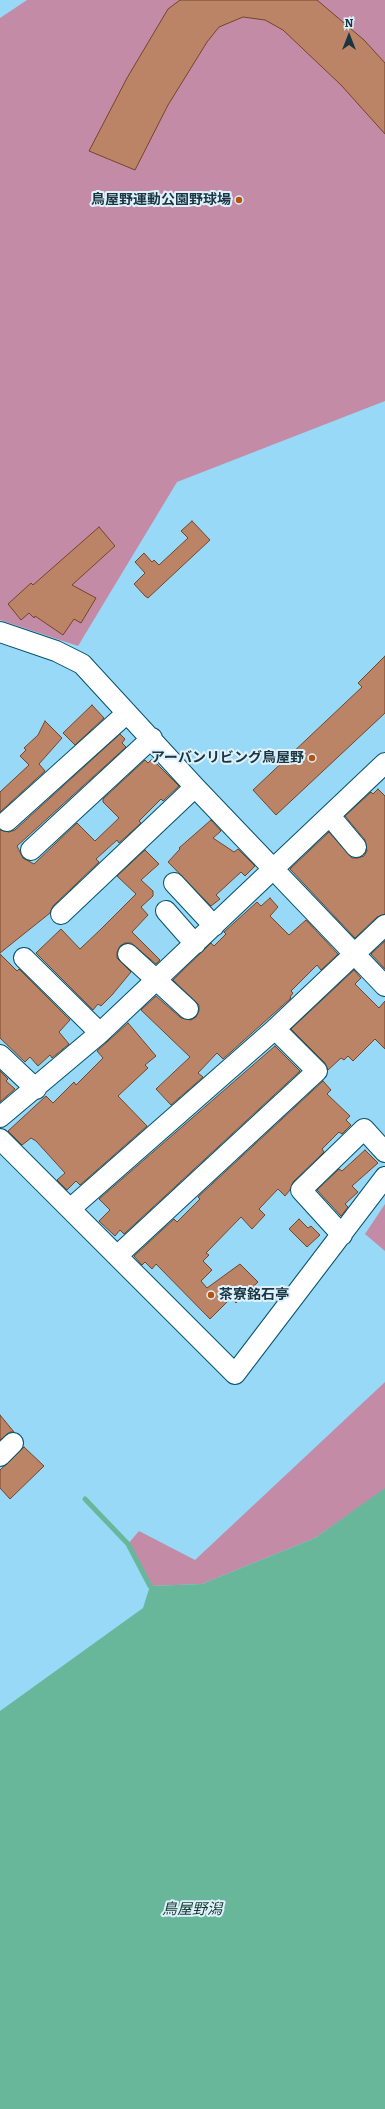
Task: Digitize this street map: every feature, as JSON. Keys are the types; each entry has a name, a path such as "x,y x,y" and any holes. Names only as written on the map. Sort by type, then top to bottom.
{"street":[{"path":"0,632 56,652 82,664 152,738 195,787 275,869 385,986"},
{"path":"7,821 127,713"},
{"path":"32,850 152,738"},
{"path":"0,1117 36,1089 100,1033 275,869 385,763"},
{"path":"61,914 195,787"},
{"path":"330,816 356,846"},
{"path":"174,883 214,926"},
{"path":"166,911 195,944"},
{"path":"70,1209 275,1028 385,924"},
{"path":"128,954 188,1009"},
{"path":"24,958 100,1033"},
{"path":"117,1256 317,1071 275,1028"},
{"path":"0,1055 36,1089"},
{"path":"342,1235 301,1190 364,1129 385,1152"},
{"path":"0,1139 235,1374 385,1177"}],"shaded area":[{"path":"27,0 385,0 385,401 177,482 78,646 0,620 0,18"},
{"path":"385,1204 385,1251 365,1234"},
{"path":"385,1382 385,1489 315,1538 202,1584 151,1586 128,1544 139,1531 195,1560"}],"water":[{"name":"鳥屋野潟","path":"385,1488 385,2109 0,2109 0,1711 143,1608 150,1586 202,1584 315,1538"}],"building":[{"path":"180,0 317,0 364,40 385,63 385,134 341,85 283,30 265,20 243,17 219,27 207,42 168,105 135,170 89,151 127,78 168,9"},
{"path":"192,521 210,540 148,598 134,584 145,573 135,562 144,553 152,562 154,560 159,565 188,538 181,531"},
{"path":"99,527 115,546 72,585 96,598 81,623 74,619 63,635 35,616 34,618 29,613 21,620 8,604 31,583 33,585"},
{"name":"アーバンリビング鳥屋野","path":"385,656 385,713 276,815 253,790 362,687 358,683"},
{"path":"92,705 104,718 75,745 63,733"},
{"path":"45,721 62,738 39,764 45,771 0,812 0,792 29,765 20,756 26,750 24,748 38,735"},
{"path":"120,734 125,739 122,743 126,747 17,846 23,858 34,864 77,823 95,841 119,818 103,802 103,799 145,760 148,763 152,759 179,786 163,801 161,799 139,821 141,823 119,843 117,840 96,859 99,862 53,906 50,913 0,953 0,830 9,832 15,830"},
{"path":"378,789 385,796 385,914 377,917 355,938 290,869 329,832 352,858 364,856 367,851 365,840 345,816 371,792 373,794"},
{"path":"211,820 221,831 213,838 234,852 238,849 255,866 245,876 241,872 216,895 220,899 211,906 168,862 180,849 179,848"},
{"path":"145,850 159,864 141,880 153,891 153,896 141,907 148,915 132,932 160,960 156,964 131,943 125,943 120,946 117,952 117,958 131,972 101,1006 98,1004 93,1010 36,953 61,929 80,949 136,894 117,876"},
{"path":"270,898 278,907 270,916 289,935 306,920 338,954 321,970 317,965 291,991 293,993 290,997 291,998 223,1059 217,1053 198,1073 203,1077 171,1105 156,1089 190,1057 141,1010 156,996 181,1018 191,1020 196,1017 199,1011 199,1005 173,980 211,943 214,946 226,934 224,932 257,902 261,906"},
{"path":"385,941 385,969 371,954"},
{"path":"0,954 17,971 19,969 70,1020 59,1032 69,1044 52,1058 50,1055 38,1066 30,1057 25,1062 0,1038"},
{"path":"354,970 361,978 355,984 379,1008 385,1001 385,1049 375,1039 353,1061 348,1056 344,1060 341,1058 328,1070 325,1063 291,1029"},
{"path":"128,1023 156,1056 145,1065 148,1068 118,1096 147,1126 80,1185 76,1181 67,1190 57,1180 65,1173 36,1141 31,1138 22,1145 8,1131 46,1096 53,1103 74,1082 76,1085 103,1058 97,1051"},
{"path":"275,1046 300,1071 124,1234 120,1230 115,1236 99,1221 110,1210 99,1199"},
{"path":"0,1071 8,1079 6,1081 15,1089 0,1102"},
{"path":"323,1081 331,1090 327,1094 350,1116 346,1120 351,1125 342,1134 339,1132 322,1149 324,1152 293,1182 290,1190 285,1196 278,1189 259,1209 265,1215 252,1229 241,1217 206,1253 209,1255 203,1261 212,1270 201,1281 207,1288 240,1264 258,1282 236,1303 231,1298 210,1319 156,1264 152,1269 145,1262 142,1265 134,1256 174,1219 177,1222 200,1199 198,1197"},
{"path":"365,1150 378,1163 352,1186 358,1192 345,1204 348,1207 341,1216 317,1190 339,1169 342,1171"},
{"path":"299,1219 308,1228 311,1226 320,1235 307,1247 289,1229"},
{"path":"0,1415 14,1432 10,1432 0,1440"},
{"path":"24,1447 44,1466 10,1499 0,1488 0,1470"}],"waterway":[{"path":"85,1499 128,1544 150,1586"}],"place":[{"name":"鳥屋野運動公園野球場","path":"239,200"},
{"name":"アーバンリビング鳥屋野","path":"312,758"},
{"name":"茶寮銘石亭","path":"211,1295"}]}
